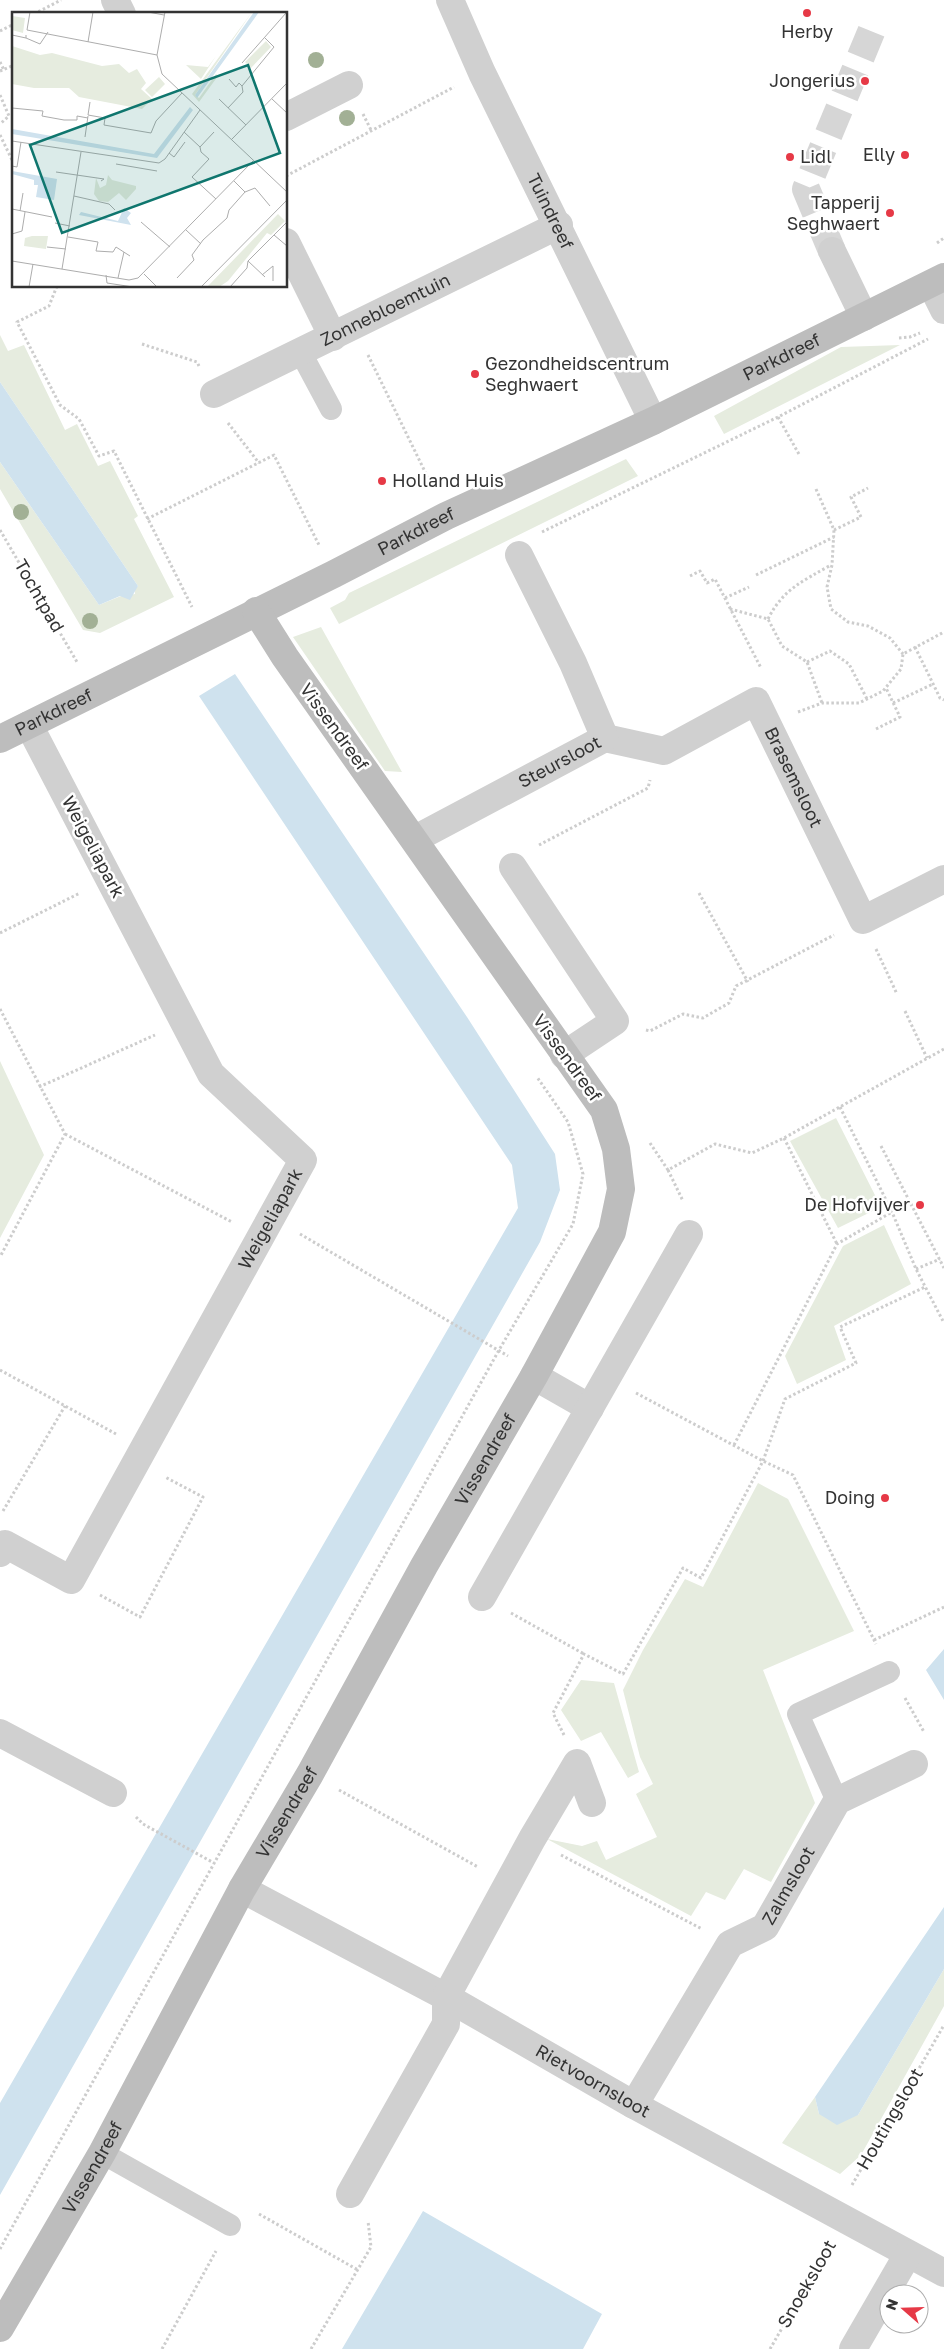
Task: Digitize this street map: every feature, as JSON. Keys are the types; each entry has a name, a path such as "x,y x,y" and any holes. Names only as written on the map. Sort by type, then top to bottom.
{"street":[{"path":"115,0 121,12"},
{"name":"Tuindreef","path":"450,0 482,73 653,420"},
{"path":"288,116 348,85"},
{"name":"Zonnebloemtuin","path":"214,394 301,353 558,225"},
{"path":"288,245 343,331"},
{"path":"832,251 864,317"},
{"path":"938,281 944,310"},
{"name":"Parkdreef","path":"0,739 334,574 446,516 653,420 938,281"},
{"name":"Steursloot","path":"414,840 606,738 573,662 519,555"},
{"name":"Vissendreef","path":"0,2328 102,2154 242,1890 310,1774 424,1566 534,1376 612,1232 621,1189 616,1150 604,1110 284,657 256,611"},
{"name":"Brasemsloot","path":"657,750 664,750 756,700 863,920"},
{"name":"Weigeliapark","path":"29,725 211,1074 303,1160 71,1580"},
{"path":"606,738 657,750"},
{"path":"513,866 614,1021 564,1055"},
{"path":"863,920 944,879"},
{"path":"482,1597 689,1234"},
{"path":"534,1376 590,1408"},
{"path":"0,1553 5,1544 71,1580"},
{"path":"0,1733 113,1793"},
{"path":"577,1763 592,1803"},
{"path":"350,2194 446,2024 446,1997 532,1839 577,1763"},
{"path":"837,1801 914,1764"},
{"name":"Zalmsloot","path":"730,1944 765,1927 837,1801"},
{"name":"Rietvoornsloot","path":"242,1890 446,1997 634,2105 944,2273"},
{"path":"634,2105 730,1944"},
{"path":"853,2349 908,2254"}],"lane":[{"path":"301,353 331,410"},
{"path":"837,1801 798,1714 889,1672"},
{"path":"102,2154 230,2224"}],"path":[{"path":"38,12 60,0"},
{"path":"0,31 12,25"},
{"path":"0,62 2,70"},
{"path":"288,175 482,73"},
{"path":"0,95 9,116 0,124"},
{"path":"0,135 12,160"},
{"path":"56,288 49,306 17,322 60,405 79,419 100,456 114,451 192,607"},
{"path":"343,331 446,516"},
{"path":"519,555 523,541 778,417 935,336"},
{"path":"778,417 800,456"},
{"path":"147,519 274,455 334,574"},
{"path":"767,723 822,703 859,703 886,688 901,669 903,654 890,638 868,626 848,622 831,609 826,587 832,565 834,530 816,488"},
{"path":"834,530 861,517 851,497 868,488"},
{"name":"Tochtpad","path":"0,530 77,662"},
{"path":"756,575 834,538"},
{"path":"768,619 776,602 789,590 832,565"},
{"path":"690,576 700,571 707,583 715,579 765,675"},
{"path":"725,598 749,587"},
{"path":"730,608 768,619 782,646 807,662 822,703"},
{"path":"903,654 944,632"},
{"path":"915,647 940,698 944,700"},
{"path":"807,662 830,651 849,664 868,699"},
{"path":"893,703 933,684"},
{"path":"876,729 900,717 886,688"},
{"path":"536,846 648,788 657,750"},
{"path":"0,934 109,878"},
{"path":"699,893 748,982"},
{"path":"614,1021 650,1031 683,1014 703,1018 729,1003 736,986 748,982 863,920 896,994"},
{"path":"0,1009 65,1134 266,1227 428,1310 499,1350"},
{"path":"905,1011 926,1058"},
{"path":"0,1021 5,1018"},
{"path":"39,1087 184,1022"},
{"path":"648,1140 668,1170 715,1144 752,1153 784,1138 944,1049"},
{"path":"840,1106 892,1212 916,1269 944,1323"},
{"path":"0,2249 499,1350 573,1224 583,1174 568,1122"},
{"path":"0,1257 65,1134"},
{"path":"784,1138 837,1244"},
{"path":"880,1146 944,1268"},
{"path":"734,1445 837,1244 892,1212"},
{"path":"916,1269 940,1259"},
{"path":"577,1763 552,1713 584,1654 623,1674 684,1568 701,1578 763,1461 784,1399 856,1363 840,1327 925,1287"},
{"path":"0,1370 65,1406 203,1498 140,1617 71,1580"},
{"path":"607,1377 763,1461 793,1475 889,1672 928,1739"},
{"path":"0,1516 65,1406"},
{"path":"874,1640 944,1607"},
{"path":"310,1774 509,1884"},
{"path":"143,1824 214,1863"},
{"path":"532,1839 730,1944"},
{"name":"Houtingsloot","path":"840,2216 944,2025"},
{"path":"311,2349 371,2248 363,2169"},
{"path":"162,2349 230,2224 258,2213 358,2270"},
{"name":"Snoeksloot","path":"770,2349 840,2216"}],"shaded area":[{"path":"0,335 8,351 24,345 65,430 77,424 98,466 110,461 138,516 134,519 174,597 100,633 83,630 0,489 0,462 99,605 121,596 135,594 135,589 138,586 0,382"},
{"path":"900,345 724,434 714,416 841,347"},
{"path":"626,459 638,476 339,624 330,608 345,600 349,593"},
{"path":"321,627 402,772 385,771 293,637"},
{"path":"0,1061 44,1155 0,1238"},
{"path":"836,1118 881,1207 838,1228 790,1141"},
{"path":"884,1225 911,1284 834,1326 846,1360 797,1384 785,1356 843,1246"},
{"path":"758,1483 788,1499 854,1631 763,1670 815,1803 771,1882 744,1869 725,1900 706,1892 691,1916 547,1839 582,1846 597,1841 606,1860 657,1837 636,1794 653,1784 640,1757 623,1690 643,1650 685,1579 703,1587"},
{"path":"581,1680 614,1683 639,1772 628,1778 601,1732 581,1741 561,1710"},
{"path":"944,1969 944,2006 861,2155 840,2174 782,2143 815,2097 819,2114 858,2115"}],"water":[{"path":"0,382 138,586 130,600 120,596 99,605 0,462"},
{"path":"235,674 467,1017 555,1154 560,1190 540,1242 0,2195 0,2103 518,1208 512,1165 199,696"},
{"path":"944,1649 944,1700 926,1670"},
{"path":"944,1907 944,1969 858,2115 837,2125 819,2114 815,2097"},
{"path":"423,2211 602,2314 583,2349 342,2349"}],"tunnel":[{"path":"832,251 806,189 874,25"}],"place":[{"name":"Herby","path":"807,13"},
{"name":"Jongerius","path":"865,81"},
{"name":"Elly","path":"905,155"},
{"name":"Lidl","path":"790,157"},
{"name":"Tapperij Seghwaert","path":"890,213"},
{"name":"Gezondheidscentrum Seghwaert","path":"475,374"},
{"name":"Holland Huis","path":"382,481"},
{"name":"De Hofvijver","path":"920,1205"},
{"name":"Doing","path":"885,1498"}]}
